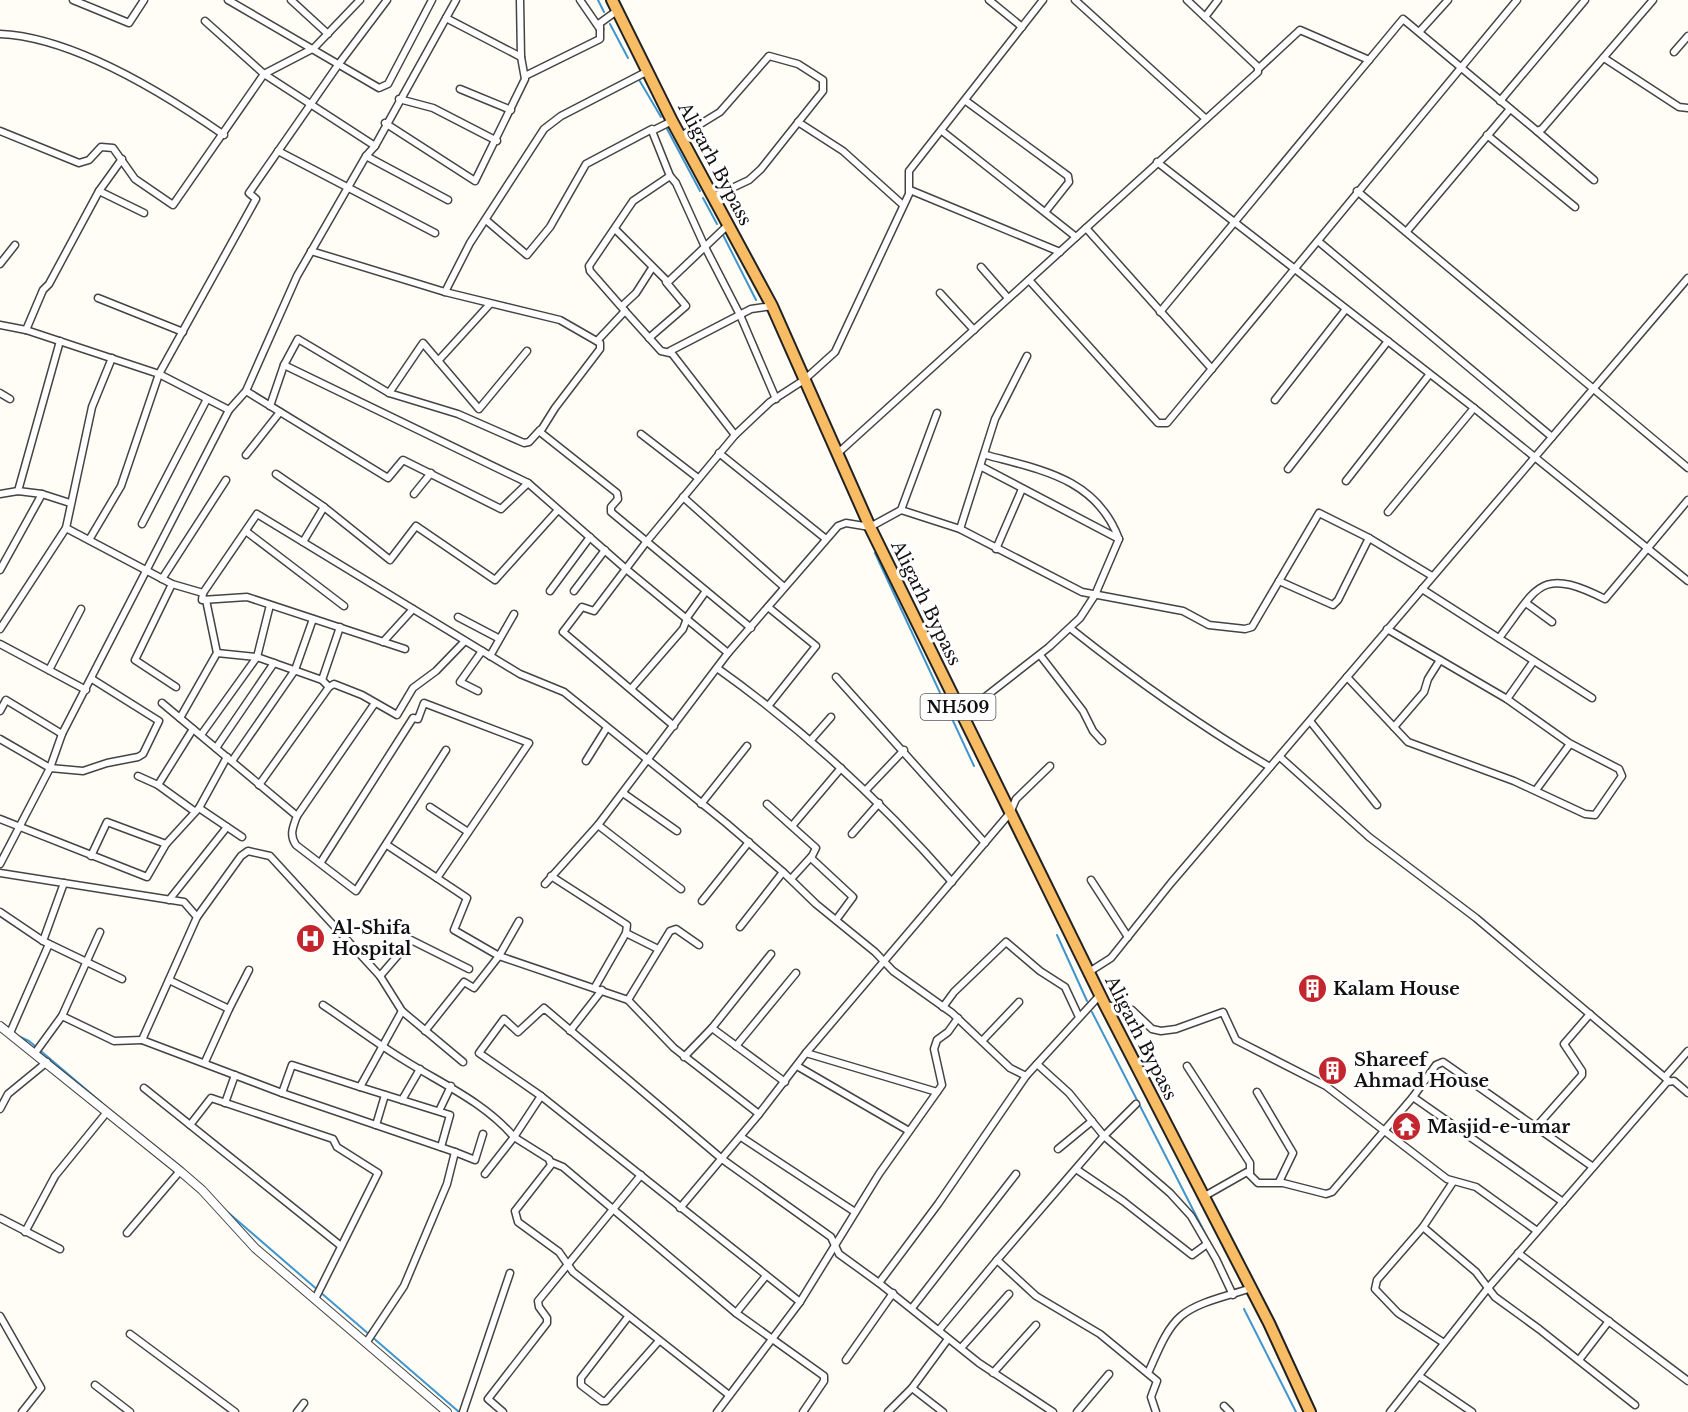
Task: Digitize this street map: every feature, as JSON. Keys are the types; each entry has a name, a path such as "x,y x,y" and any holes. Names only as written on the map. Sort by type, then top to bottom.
{"highway":[{"name":"Aligarh Bypass","path":"612,0 672,121 772,306 870,527 1100,995 1251,1288 1310,1412"}],"street":[{"path":"73,0 129,23 144,0"},
{"path":"228,0 314,48 374,86 384,88 432,0"},
{"path":"291,0 328,34"},
{"path":"0,131 79,163 89,160 101,147 108,146 122,159 135,179 173,205 224,135 264,74 314,48 359,0"},
{"path":"89,540 120,486 159,374 256,199 249,193 338,65 387,0"},
{"path":"0,864 50,768 62,734 229,410 246,391 297,276 366,156 375,146 385,123 456,0"},
{"path":"385,123 475,181 497,141 525,76 521,57 520,0"},
{"path":"580,0 600,30"},
{"path":"989,0 1022,27"},
{"path":"674,726 562,633 582,607 594,611 647,541 735,435 776,399 804,380 840,344 855,305 910,190 908,173 1043,0"},
{"path":"1075,0 1206,119"},
{"path":"1187,0 1258,69"},
{"path":"1205,17 1218,0"},
{"path":"1420,32 1448,0"},
{"path":"1029,280 1158,423 1163,424 1171,420 1517,0"},
{"path":"1500,101 1585,0"},
{"path":"1537,131 1542,129 1653,0"},
{"path":"525,76 599,40 601,21 618,10"},
{"path":"446,18 521,57"},
{"path":"1160,312 1235,225 1403,19 1594,180"},
{"path":"205,21 264,74 375,146"},
{"path":"836,454 1206,119 1300,30 1369,60"},
{"path":"0,34 44,41 111,68 166,95 224,135"},
{"path":"1674,52 1688,36"},
{"path":"681,136 720,112 769,56 798,64 823,80 823,91 756,174 713,197"},
{"path":"1604,58 1679,107 1688,108"},
{"path":"445,292 470,243 544,129 561,116 648,71"},
{"path":"460,89 511,110"},
{"path":"399,99 433,108 497,141"},
{"path":"966,101 1068,176 1069,182 1046,211"},
{"path":"1407,231 1510,109"},
{"path":"486,220 527,255 554,220 586,164 672,121"},
{"path":"798,122 843,151 903,205"},
{"path":"652,129 670,176 676,183 705,247 740,315 776,399"},
{"path":"942,131 1076,237"},
{"path":"1487,135 1575,207"},
{"path":"278,151 435,233"},
{"path":"366,156 448,200"},
{"path":"26,330 43,290 50,284 99,190 122,159"},
{"path":"1157,162 1473,408 1688,581"},
{"path":"670,176 633,201 589,269 661,351 670,353 735,435"},
{"path":"99,190 144,213"},
{"path":"910,190 1060,252"},
{"path":"1357,192 1407,231 1688,468"},
{"path":"666,282 670,282 729,224"},
{"path":"1086,228 1212,369"},
{"path":"615,229 686,306 649,338"},
{"path":"1318,241 1552,436"},
{"path":"0,264 15,245"},
{"path":"270,405 284,365 298,339 389,393 458,414 524,443 529,442 540,430 600,349 600,343 560,320 445,292 311,251"},
{"path":"981,267 1008,298"},
{"path":"597,341 636,293 652,268"},
{"path":"1089,972 1111,958 1432,576 1688,278"},
{"path":"940,293 974,330"},
{"path":"98,298 183,332"},
{"path":"438,361 490,304"},
{"path":"670,353 671,349 751,309 772,306"},
{"path":"1275,400 1346,309"},
{"path":"0,325 26,330 159,374 229,410"},
{"path":"18,491 60,341"},
{"path":"1288,469 1388,341"},
{"path":"389,393 423,343 479,409 527,351"},
{"path":"960,529 986,455 997,414 1028,356"},
{"path":"0,629 66,528 92,407 112,358"},
{"path":"284,365 528,483 626,569 728,653"},
{"path":"1346,481 1429,375"},
{"path":"246,391 388,478 403,459 501,509 528,483"},
{"path":"0,393 10,399"},
{"path":"142,524 207,399"},
{"path":"1388,512 1473,408"},
{"path":"246,455 280,412"},
{"path":"545,884 598,825 728,653 826,539 843,523 870,527 901,510 937,413"},
{"path":"540,430 617,493 618,498 611,507 611,512 751,628"},
{"path":"641,434 698,478"},
{"path":"719,453 826,539"},
{"path":"986,455 1069,480 1093,500 1119,539"},
{"path":"982,467 1119,539"},
{"path":"414,494 431,473"},
{"path":"276,474 324,507 390,560 416,526 495,580 558,510"},
{"path":"162,579 226,480"},
{"path":"996,549 1022,489"},
{"path":"0,494 18,491 42,494 70,503"},
{"path":"0,570 42,494"},
{"path":"683,497 784,587"},
{"path":"1499,638 1539,586 1554,582 1572,585 1605,599 1688,500"},
{"path":"303,542 324,507"},
{"path":"901,510 960,529 1078,590 1183,611 1209,625 1245,629 1254,624 1319,513 1370,538 1432,576"},
{"path":"405,649 247,597 202,600 203,593 247,532 257,514 520,674 560,690 749,842 884,962 958,1018 1010,1068 1026,1077"},
{"path":"66,528 172,584 203,593"},
{"path":"247,532 344,606"},
{"path":"550,591 590,537"},
{"path":"1279,581 1333,605 1338,600 1370,538"},
{"path":"962,715 1040,655 1070,628 1095,595 1119,539"},
{"path":"574,591 605,550"},
{"path":"172,584 135,660 176,687"},
{"path":"1422,589 1592,698"},
{"path":"631,689 683,629 706,591"},
{"path":"180,718 217,652 206,600"},
{"path":"1526,603 1552,622"},
{"path":"201,735 257,657 270,605"},
{"path":"768,607 816,646 769,705"},
{"path":"50,670 81,609"},
{"path":"383,642 413,609"},
{"path":"490,656 498,638 514,614"},
{"path":"458,617 498,638"},
{"path":"0,819 147,877 166,844 197,810 229,759 295,670 313,619"},
{"path":"322,680 340,627"},
{"path":"1070,628 1112,662 1188,715 1270,767"},
{"path":"1347,677 1405,740 1536,790 1585,814 1595,815 1623,773 1619,769 1570,744 1507,699 1388,629"},
{"path":"260,784 329,687 334,684 397,715 413,688 436,671 465,641"},
{"path":"0,644 86,690"},
{"path":"478,691 460,682 482,651"},
{"path":"217,652 257,657 322,680 329,687"},
{"path":"1040,655 1083,711 1093,731 1102,741"},
{"path":"1394,727 1424,692 1440,660"},
{"path":"1507,699 1533,662"},
{"path":"216,748 274,663"},
{"path":"717,668 769,705 866,790 952,882"},
{"path":"836,677 904,750 985,843"},
{"path":"0,739 50,768 83,771 106,762 138,758 143,754 159,721 92,679"},
{"path":"0,711 6,700 62,734"},
{"path":"162,703 297,816"},
{"path":"375,703 297,816 292,839 356,891 446,750"},
{"path":"321,862 413,718 418,719 424,703 529,743 437,878"},
{"path":"810,741 831,717"},
{"path":"1310,721 1377,805"},
{"path":"158,786 194,729"},
{"path":"586,760 606,729"},
{"path":"1536,790 1570,744"},
{"path":"701,804 747,746"},
{"path":"866,790 904,750"},
{"path":"1280,757 1369,837 1476,918 1667,1079 1674,1081 1688,1093"},
{"path":"680,1208 741,1137 806,1053 1010,813 1016,799 1050,766"},
{"path":"792,826 841,768"},
{"path":"138,776 242,837"},
{"path":"623,793 677,831"},
{"path":"852,834 879,803"},
{"path":"767,804 817,849 791,879"},
{"path":"430,807 468,832"},
{"path":"91,856 106,822 166,844"},
{"path":"598,825 681,889"},
{"path":"169,900 227,827"},
{"path":"702,901 749,842"},
{"path":"387,844 466,898 454,930 499,956 628,1000 684,1057 759,1114"},
{"path":"142,1040 197,917 241,856 248,851 270,856 284,869 380,976 402,1011 463,1062"},
{"path":"811,857 853,897 836,920"},
{"path":"740,927 783,872"},
{"path":"0,873 184,902 197,917"},
{"path":"551,876 625,922 626,933 595,987"},
{"path":"1091,880 1128,937"},
{"path":"10,1033 46,943 64,884"},
{"path":"0,912 46,943 122,979"},
{"path":"426,1031 464,982 474,988 499,956 519,921"},
{"path":"628,1000 658,949 673,929 699,945"},
{"path":"35,1053 62,1016 100,932"},
{"path":"626,933 658,949"},
{"path":"380,976 411,940 469,969"},
{"path":"943,1007 960,986 1006,942 1040,971 1065,987 1079,1017"},
{"path":"684,1057 712,1028 771,954"},
{"path":"205,1062 249,970"},
{"path":"736,1046 796,973"},
{"path":"169,980 229,1009"},
{"path":"570,1031 602,990"},
{"path":"879,1283 938,1204 1026,1077 1100,995"},
{"path":"982,1041 1019,1002"},
{"path":"323,1005 383,1046 451,1086 505,1127 514,1137 562,1167 736,1313 824,1376 824,1381 803,1412"},
{"path":"1105,1005 1132,1011 1152,1029 1161,1031 1176,1029 1223,1012 1233,1038 1326,1086 1384,1133 1453,1182 1476,1187 1537,1231"},
{"path":"800,1302 765,1277 541,1096 479,1053 504,1019 518,1032 544,1008 722,1159 831,1238 839,1254 893,1293 993,1373 1053,1412"},
{"path":"360,1087 402,1011"},
{"path":"1536,1127 1581,1075 1582,1071 1564,1044 1590,1014"},
{"path":"62,1016 114,1041 142,1040 282,1093 476,1160 483,1134"},
{"path":"717,1412 800,1302 855,1212 937,1092 943,1080 934,1049 937,1040 948,1032 958,1018"},
{"path":"0,1026 180,1171 202,1190 255,1248 447,1412"},
{"path":"712,1028 785,1082"},
{"path":"1390,1412 1488,1288 1593,1167 1688,1051"},
{"path":"806,1053 937,1092"},
{"path":"0,1109 8,1094 47,1062"},
{"path":"1187,1066 1250,1163 1250,1173 1258,1183 1279,1182 1326,1194 1332,1192 1384,1133 1436,1065 1443,1062 1593,1167"},
{"path":"1037,1064 1069,1093 1104,1136 1170,1193 1191,1216 1208,1244 1233,1295"},
{"path":"282,1093 292,1065 439,1111 450,1115 451,1119 441,1147"},
{"path":"796,1066 909,1131"},
{"path":"402,1100 420,1069"},
{"path":"225,1103 235,1075"},
{"path":"439,1111 451,1086"},
{"path":"144,1088 341,1246"},
{"path":"1257,1092 1293,1153 1279,1182"},
{"path":"376,1125 385,1095"},
{"path":"485,1174 514,1137 541,1096"},
{"path":"1413,1097 1563,1202"},
{"path":"190,1125 211,1098 333,1139 337,1147 378,1173 315,1299"},
{"path":"939,1330 1076,1168 1136,1104"},
{"path":"25,1232 55,1176 107,1112"},
{"path":"1058,1149 1092,1121"},
{"path":"741,1137 855,1212"},
{"path":"366,1343 404,1286 447,1184 455,1152"},
{"path":"551,1162 550,1168 515,1211 514,1216 518,1222 559,1252 573,1272 658,1342 729,1395"},
{"path":"1076,1168 1192,1255 1208,1244"},
{"path":"127,1233 180,1171"},
{"path":"1203,1197 1250,1173"},
{"path":"912,1308 1016,1174"},
{"path":"503,1412 489,1399 547,1323 548,1318 538,1307 538,1301 641,1175"},
{"path":"1444,1343 1398,1312 1375,1288 1377,1280 1423,1227 1453,1182"},
{"path":"0,1218 60,1249"},
{"path":"1423,1227 1476,1272 1495,1297 1635,1405"},
{"path":"1518,1253 1688,1381"},
{"path":"997,1260 1036,1296 1100,1334 1158,1382 1150,1397 1156,1412"},
{"path":"463,1412 510,1273"},
{"path":"736,1313 765,1277"},
{"path":"1148,1373 1167,1334 1182,1316 1251,1288"},
{"path":"846,1360 893,1293"},
{"path":"961,1348 1009,1294"},
{"path":"0,1316 41,1388 22,1412"},
{"path":"628,1317 581,1378 581,1385 602,1401 606,1401 658,1342"},
{"path":"1579,1360 1609,1321"},
{"path":"993,1373 1036,1325"},
{"path":"130,1334 235,1412"},
{"path":"888,1412 912,1388 948,1339"},
{"path":"1077,1412 1109,1374"},
{"path":"1419,1376 1472,1412"},
{"path":"95,1385 130,1412"},
{"path":"912,1388 943,1412"},
{"path":"297,1412 304,1403"},
{"path":"1224,1406 1230,1412"},
{"path":"1395,1406 1402,1412"}],"waterway":[{"path":"598,0 604,12"},
{"path":"610,24 628,58"},
{"path":"638,78 661,117"},
{"path":"666,127 700,191"},
{"path":"703,198 717,224"},
{"path":"722,233 756,300"},
{"path":"875,553 974,766"},
{"path":"1057,935 1087,1001"},
{"path":"1092,1012 1207,1237"},
{"path":"18,1036 29,1041 102,1103"},
{"path":"224,1209 459,1412"},
{"path":"1244,1309 1296,1412"}],"place":[{"name":"Al-Shifa Hospital","path":"311,938"},
{"name":"Kalam House","path":"1312,989"},
{"name":"Shareef Ahmad House","path":"1333,1070"},
{"name":"Masjid-e-umar","path":"1406,1127"}]}
